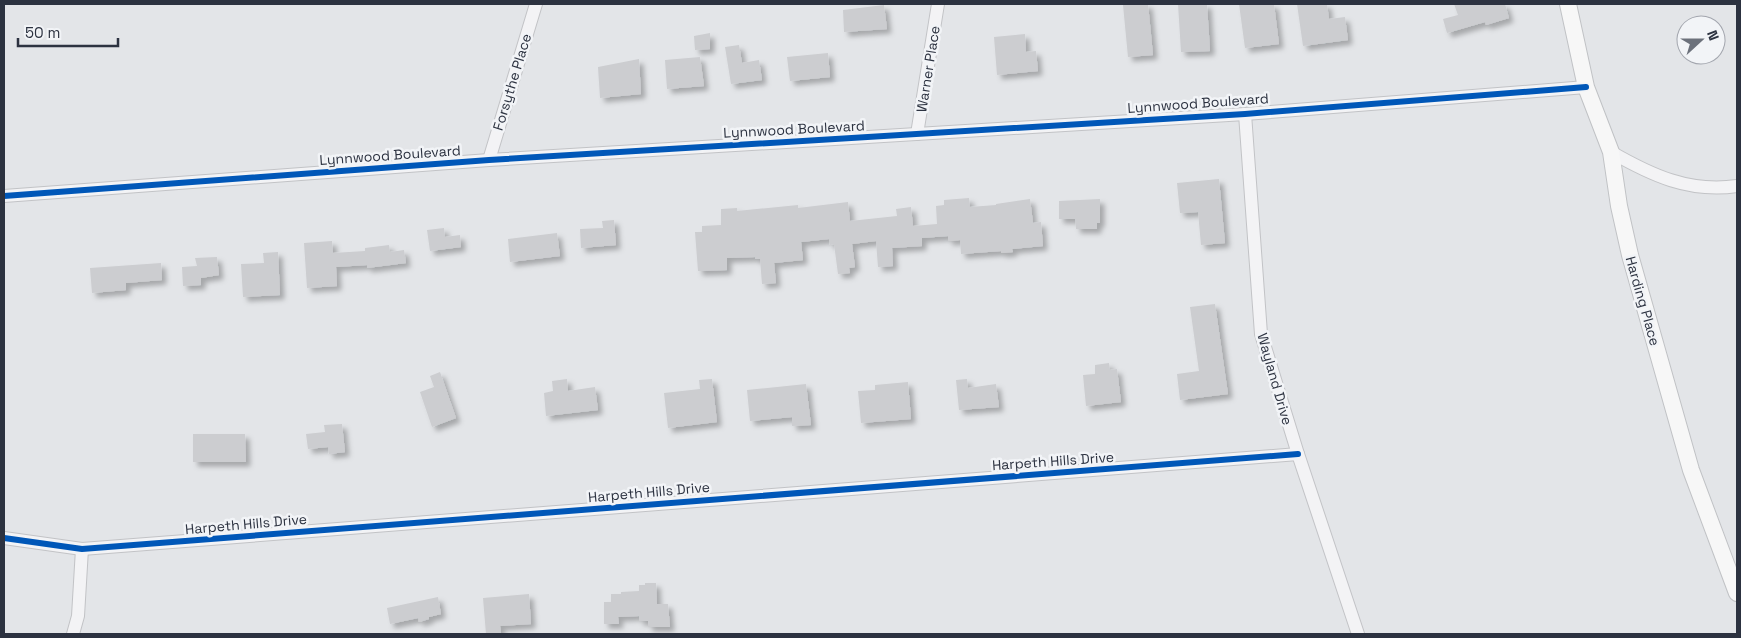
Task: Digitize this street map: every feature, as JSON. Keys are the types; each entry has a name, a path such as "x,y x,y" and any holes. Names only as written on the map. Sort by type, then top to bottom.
{"main road":[{"name":"Harding Place","path":"1568,4 1586,87 1610,152 1630,255 1691,470 1737,592"}],"street":[{"name":"Forsythe Place","path":"488,160 536,4"},
{"name":"Warner Place","path":"917,134 938,4"},
{"name":"Lynnwood Boulevard","path":"4,196 488,160 1245,114 1586,87"},
{"name":"Wayland Drive","path":"1245,114 1260,334 1358,634"},
{"path":"1610,152 1638,168 1665,180 1716,188 1737,186"},
{"name":"Harpeth Hills Drive","path":"4,538 82,549 1298,454"},
{"path":"73,634 78,616 82,549"}],"building":[{"path":"1148,4 1153,55 1128,57 1123,5"},
{"path":"1178,4 1207,4 1210,51 1181,52"},
{"path":"1239,4 1274,4 1279,44 1245,48"},
{"path":"1297,4 1327,4 1329,19 1345,17 1348,40 1303,46"},
{"path":"1454,4 1505,4 1509,18 1486,25 1485,22 1447,33 1443,19 1458,15"},
{"path":"884,5 887,29 844,32 843,10"},
{"path":"710,33 710,49 695,50 694,36"},
{"path":"1025,34 1026,52 1036,51 1038,71 997,75 994,37"},
{"path":"739,45 742,63 759,60 762,80 731,84 725,47"},
{"path":"828,53 830,77 790,81 787,57"},
{"path":"700,57 704,86 667,89 665,60"},
{"path":"639,59 641,94 600,98 598,67"},
{"path":"1219,179 1225,243 1201,245 1198,212 1180,213 1177,183"},
{"path":"969,198 970,207 1030,199 1033,223 1041,222 1043,246 1012,249 1013,252 961,254 960,240 948,241 948,236 922,238 922,246 892,248 893,266 878,267 876,241 852,244 855,267 849,268 850,273 838,274 834,244 830,245 829,239 801,242 803,260 774,263 776,283 762,284 760,259 755,259 755,257 727,258 727,270 698,271 695,232 702,232 702,226 721,225 721,209 737,208 737,211 798,205 798,208 848,202 850,221 897,216 896,209 911,207 913,226 937,224 936,206 944,205 944,200"},
{"path":"1100,199 1100,223 1097,223 1097,229 1076,229 1075,219 1059,219 1059,201"},
{"path":"614,220 616,245 581,248 580,229 603,228 602,221"},
{"path":"444,228 445,237 460,235 461,247 430,251 427,230"},
{"path":"557,233 560,256 510,262 508,239"},
{"path":"332,241 333,253 365,251 365,248 389,245 390,252 404,250 406,263 367,268 367,265 336,267 337,286 307,288 304,243"},
{"path":"278,252 280,295 243,297 241,264 264,263 263,253"},
{"path":"217,257 219,275 201,278 201,285 183,286 182,267 197,266 195,258"},
{"path":"161,263 162,280 126,283 126,290 92,293 90,268"},
{"path":"1215,304 1228,394 1180,400 1177,374 1199,371 1190,307"},
{"path":"1109,363 1110,370 1117,369 1121,402 1086,406 1083,375 1095,374 1095,365"},
{"path":"440,372 456,418 432,427 420,392 434,387 430,376"},
{"path":"567,379 568,391 595,387 598,410 546,416 544,393 553,391 552,381"},
{"path":"712,379 717,422 668,428 664,393 700,389 699,380"},
{"path":"967,379 968,388 996,384 999,407 959,410 956,380"},
{"path":"908,382 911,419 861,423 858,391 875,390 875,385"},
{"path":"806,384 811,425 792,426 792,417 750,421 747,390"},
{"path":"342,424 345,452 329,454 328,447 308,449 306,434 325,432 324,425"},
{"path":"193,434 245,434 246,462 193,462"},
{"path":"645,583 656,583 657,604 668,604 670,627 648,627 648,621 639,621 639,616 618,617 619,624 604,624 604,602 611,602 611,594 639,591 639,585 645,585"},
{"path":"529,594 531,624 500,626 501,633 486,634 483,598"},
{"path":"438,597 441,614 419,622 418,618 390,624 387,608"}],"cycle path":[{"path":"4,196 489,160 1245,114 1586,87"},
{"path":"4,538 82,549 1298,454"}]}
